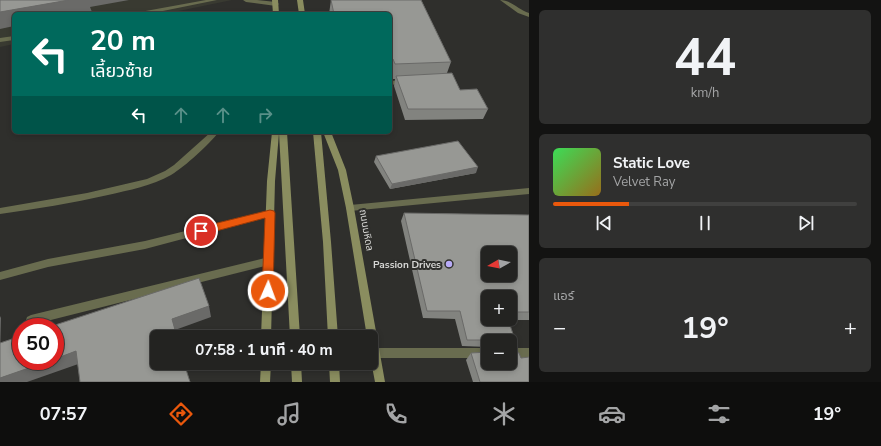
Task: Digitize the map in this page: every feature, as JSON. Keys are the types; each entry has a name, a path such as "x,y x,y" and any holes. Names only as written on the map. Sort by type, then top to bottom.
{"main road":[{"path":"300,0 302,12"},
{"path":"266,330 271,181 276,134"},
{"path":"283,134 295,330"},
{"path":"317,134 327,242 333,330"},
{"name":"ถนนมหิดล","path":"328,134 342,170 372,330"},
{"name":"ถนนมหิดล","path":"378,368 380,382"},
{"path":"265,382 266,370"},
{"path":"296,370 297,382"},
{"path":"334,370 335,382"}],"lane":[{"path":"151,12 214,0"},
{"path":"246,0 276,2"},
{"path":"503,0 520,12 529,15"},
{"path":"0,40 12,38"},
{"path":"392,83 413,82"},
{"path":"0,211 57,203 139,186 158,179 176,168 197,151 213,134"},
{"path":"350,208 529,191"},
{"path":"0,276 48,263 145,245 270,213"},
{"path":"39,318 269,261"},
{"path":"378,353 481,353"},
{"path":"517,353 529,353"}],"shaded area":[{"path":"0,0 232,0 174,12 12,12 12,44 0,47"}],"building":[{"path":"0,0 69,0 0,12"},
{"path":"331,0 421,0 451,62 395,64 392,59 392,12 334,12"},
{"path":"452,73 460,90 477,89 488,109 408,109 396,76"},
{"path":"458,141 478,167 392,184 376,156"},
{"name":"Passion Drives","path":"404,213 529,215 529,312 517,312 517,290 481,290 481,326 510,326 513,334 481,334 481,340 467,340 460,311 427,311"},
{"path":"199,278 209,306 172,319 175,330 150,330 150,370 186,370 190,382 80,382 76,351 64,356 64,322"},
{"path":"12,339 12,370 23,370 0,378 0,343"},
{"name":"Passion Drives","path":"481,352 481,370 517,370 517,352 521,358 529,357 529,382 480,382 471,353"}],"place":[{"name":"Passion Drives","path":"449,264"}],"route":[{"path":"201,231 270,213 268,291"}]}
